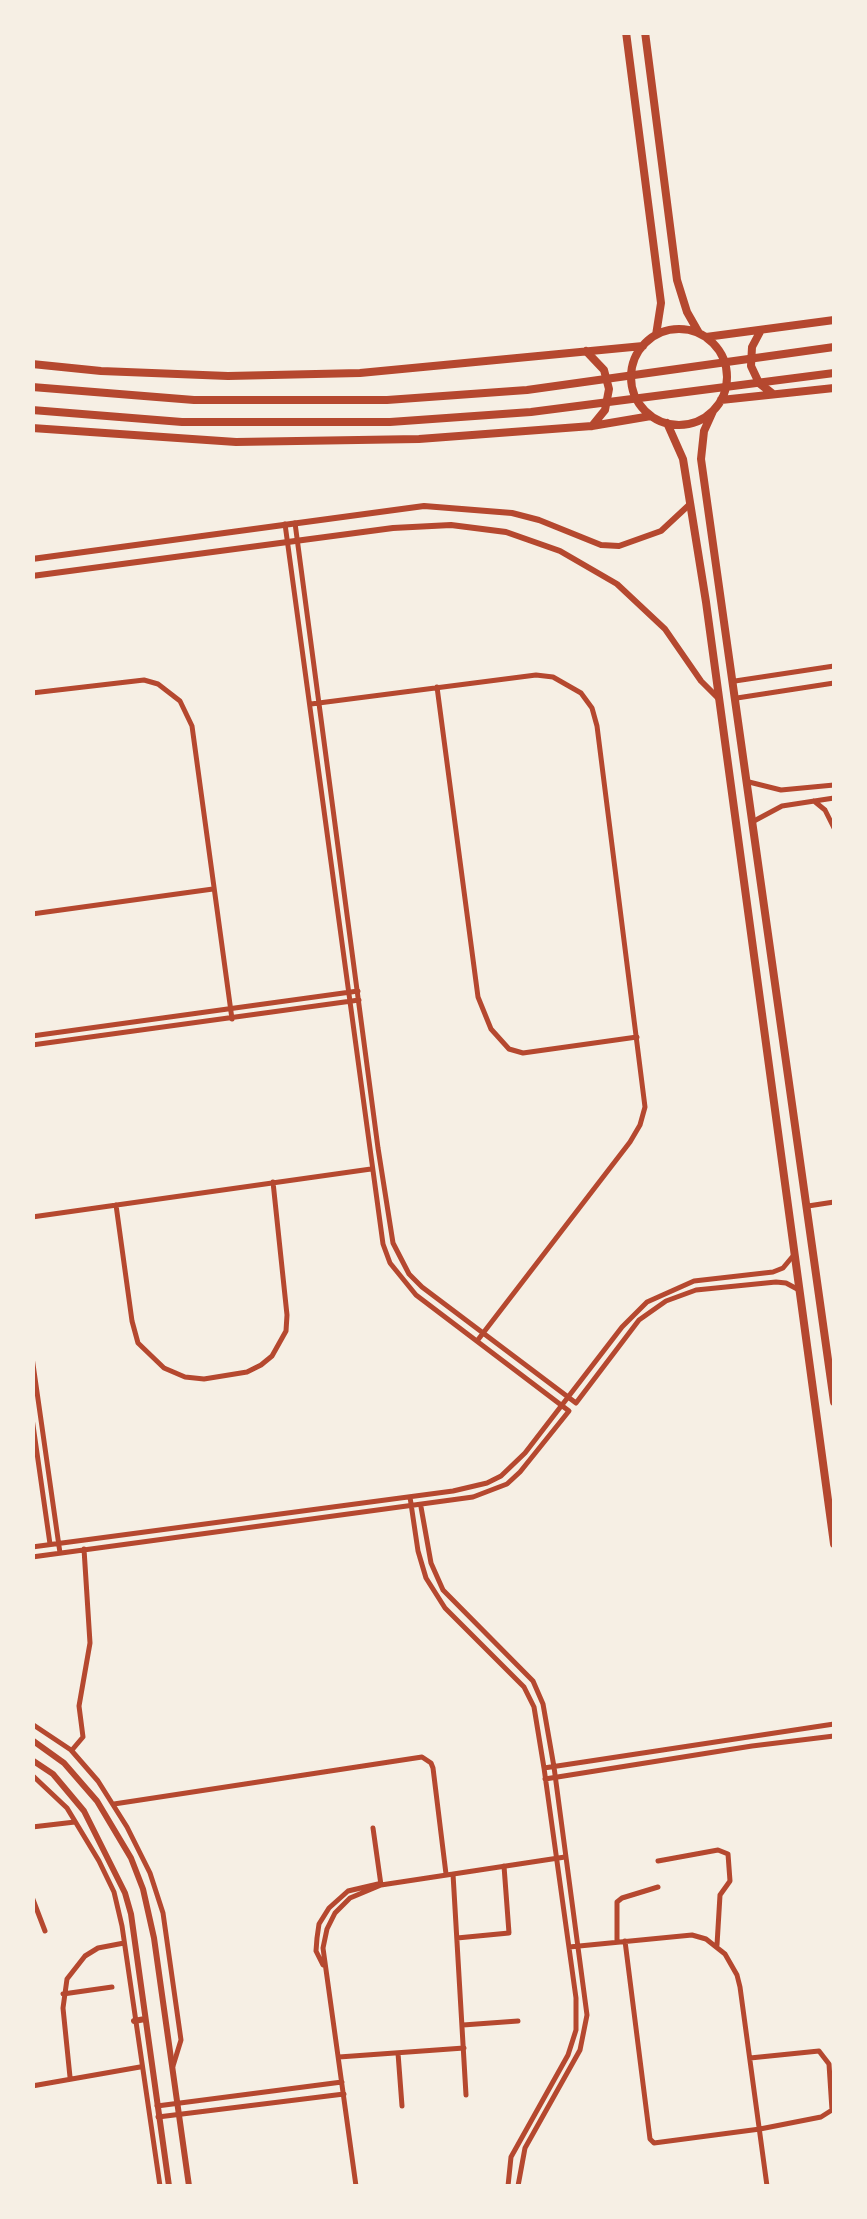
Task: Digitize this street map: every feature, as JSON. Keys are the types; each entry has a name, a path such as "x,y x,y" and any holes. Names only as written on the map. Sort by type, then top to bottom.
{"main road":[{"path":"626,32 661,303 656,336"},
{"path":"645,32 677,280 686,312 722,355 726,370 721,400 704,431 701,459 834,1402"},
{"path":"713,411 691,423 667,423 651,416 636,398 632,383 635,360 643,346 656,336 677,329 703,335 834,320"},
{"path":"762,330 752,347 751,366 759,383 774,394"},
{"path":"32,364 179,375 294,375 432,368 643,346"},
{"path":"32,388 159,398 388,400 527,390 834,348"},
{"path":"586,352 601,364 609,389 605,410 592,426"},
{"path":"32,410 165,421 319,423 531,412 834,372"},
{"path":"721,400 834,388"},
{"path":"32,428 253,442 419,440 592,426 651,416"},
{"path":"667,423 683,458 720,700 834,1544"},
{"path":"683,458 701,459"},
{"path":"767,1042 775,1045 784,1037"},
{"path":"771,1075 780,1070 789,1073"}],"street":[{"path":"32,559 392,509 452,506 539,520 601,545 619,546 660,531 690,504"},
{"path":"295,522 348,992 383,1244 390,1263 416,1295 570,1411"},
{"path":"285,524 394,1243 409,1274 576,1403"},
{"path":"32,576 393,528 451,524 506,532 590,566 642,605 720,700"},
{"path":"734,681 834,666"},
{"path":"314,703 536,675 553,677 581,693 592,708 597,726 645,1107 640,1124 477,1341"},
{"path":"32,693 144,680 158,684 180,701 192,726 232,1019"},
{"path":"737,698 834,683"},
{"path":"437,686 476,988 484,1017 499,1040 509,1049 523,1053 637,1037"},
{"path":"749,782 782,790 834,785"},
{"path":"805,790 801,796 825,810 834,828"},
{"path":"754,822 782,806 834,798"},
{"path":"32,914 214,889"},
{"path":"32,1036 358,990"},
{"path":"32,1045 359,1000"},
{"path":"32,1217 381,1168"},
{"path":"116,1205 138,1343 164,1368 185,1377 204,1379 247,1372 261,1365 286,1331 273,1182"},
{"path":"808,1206 834,1202"},
{"path":"32,1547 471,1488 501,1476 526,1453 633,1314 656,1296 694,1281 773,1272 791,1260 796,1249"},
{"path":"32,1557 473,1498 506,1484 532,1459 640,1320 666,1302 696,1290 776,1282 786,1282 802,1293"},
{"path":"32,1357 60,1553"},
{"path":"32,1418 52,1554"},
{"path":"420,1496 431,1562 444,1590 533,1681 543,1704 554,1767 587,2015 585,2033 572,2066 525,2148 518,2186"},
{"path":"410,1497 421,1566 430,1588 444,1608 524,1687 534,1707 544,1768 569,1947 576,2030 568,2054 511,2156 508,2186"},
{"path":"71,1750 83,1737 78,1706 90,1642 84,1549"},
{"path":"32,1724 71,1750 114,1804 150,1873 163,1914 181,2040 171,2068"},
{"path":"544,1768 834,1724"},
{"path":"545,1779 834,1736"},
{"path":"32,1740 81,1780 131,1858 149,1910 189,2186"},
{"path":"114,1804 427,1758 433,1768 457,1938 466,2096"},
{"path":"32,1760 70,1792 115,1868 131,1914 169,2186"},
{"path":"32,1774 55,1794 75,1822 108,1876 119,1909 160,2186"},
{"path":"32,1827 75,1822"},
{"path":"373,1828 381,1884"},
{"path":"658,1862 718,1850 728,1854 730,1881 720,1895 716,1945"},
{"path":"326,1969 316,1951 319,1924 329,1908 354,1888 566,1857"},
{"path":"457,1938 509,1933 504,1866"},
{"path":"356,2186 324,1958 326,1929 340,1906 381,1884"},
{"path":"617,1942 618,1902 658,1887"},
{"path":"32,1898 45,1931"},
{"path":"569,1947 692,1935 716,1945 737,1974 767,2186"},
{"path":"626,1941 650,2139 659,2143 827,2115 834,2104 826,2056"},
{"path":"70,2078 63,1994 67,1979 85,1956 98,1948 124,1944"},
{"path":"63,1994 112,1987"},
{"path":"134,2021 145,2019"},
{"path":"463,2025 518,2022"},
{"path":"338,2057 464,2048"},
{"path":"750,2058 810,2049 834,2055"},
{"path":"398,2053 402,2106"},
{"path":"32,2086 140,2067"},
{"path":"156,2106 342,2082"},
{"path":"158,2117 344,2094"}]}
